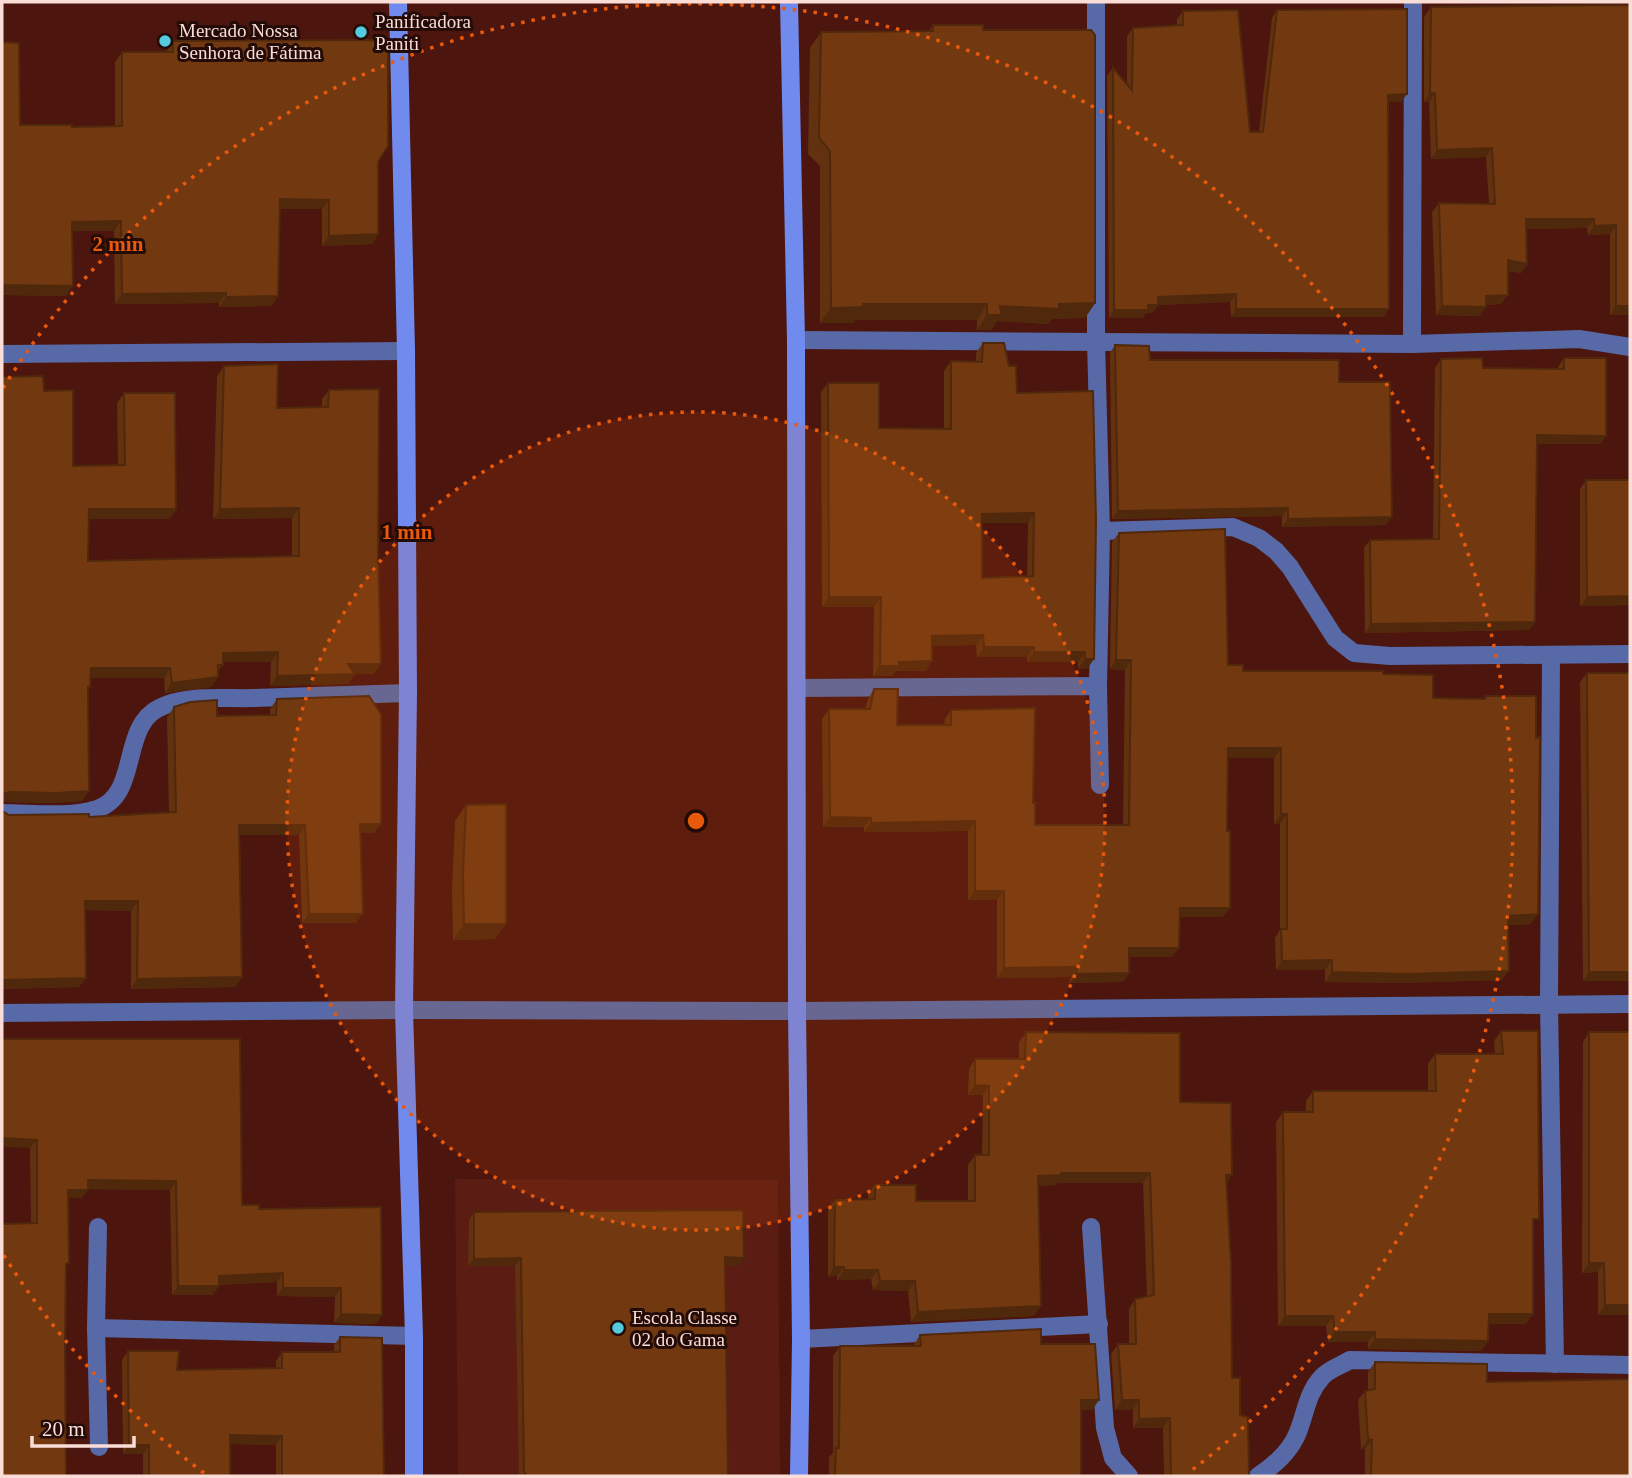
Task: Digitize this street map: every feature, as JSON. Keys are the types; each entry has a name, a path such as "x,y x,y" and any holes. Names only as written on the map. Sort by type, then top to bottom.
{"street":[{"path":"398,2 406,351 408,693 404,1010 414,1336 414,1476"},
{"path":"789,2 796,340 797,1011 801,1339 799,1476"},
{"path":"1096,2 1096,341 1101,531 1098,686 1100,785"},
{"path":"1412,344 1413,2"},
{"path":"796,340 1412,344 1579,339 1630,347"},
{"path":"2,354 406,351"},
{"path":"1101,531 1233,527 1259,538 1276,551 1290,567 1335,638 1354,653 1390,656 1630,654"},
{"path":"1551,655 1549,1004 1555,1364"},
{"path":"797,688 1098,686"},
{"path":"2,813 72,812 99,808 110,801 121,787 135,738 149,715 167,704 208,699 408,693"},
{"path":"2,1013 797,1011 1630,1004"},
{"path":"98,1227 96,1328 99,1447"},
{"path":"1091,1227 1105,1429 1113,1458 1129,1476"},
{"path":"801,1339 1099,1324"},
{"path":"96,1328 414,1336"},
{"path":"1258,1476 1270,1469 1288,1450 1298,1432 1308,1396 1323,1375 1350,1360 1630,1364"}],"shaded area":[{"name":"Escola Classe 02 do Gama","path":"455,1179 778,1180 780,1476 458,1476"}],"building":[{"path":"1630,5 1630,306 1616,306 1616,225 1594,226 1594,219 1526,219 1527,264 1508,260 1508,295 1486,296 1486,307 1442,306 1439,203 1495,204 1492,148 1437,150 1435,93 1430,93 1431,7"},
{"path":"1407,9 1407,94 1388,95 1389,309 1236,309 1236,294 1158,297 1158,305 1148,305 1148,310 1114,310 1113,68 1132,90 1133,28 1183,25 1183,11 1238,10 1250,132 1263,132 1277,10"},
{"path":"933,25 983,25 983,30 1091,30 1095,35 1095,303 1059,304 1059,309 1000,306 1002,315 987,315 987,304 863,304 863,307 831,308 830,151 819,138 821,32 933,31"},
{"path":"388,40 388,146 378,162 378,234 329,236 329,200 280,199 278,296 226,297 226,293 122,294 121,221 72,222 73,286 2,285 2,42 19,43 20,125 72,127 122,126 122,52 173,52 173,41"},
{"path":"983,343 1004,343 1009,366 1016,366 1017,393 1093,391 1096,521 1094,659 1085,659 1085,652 1034,652 1034,647 984,647 983,635 932,636 932,661 899,662 899,666 880,666 881,597 829,597 828,383 879,383 879,428 951,429 951,361 982,362","holes":["1034,513 1033,576 982,578 982,514"]},
{"path":"1115,345 1149,346 1150,360 1339,360 1339,382 1390,382 1392,517 1288,519 1288,508 1118,511"},
{"path":"1482,358 1483,368 1564,369 1564,358 1606,358 1606,436 1537,435 1535,622 1371,624 1370,540 1439,539 1441,359"},
{"path":"278,364 277,408 328,407 329,390 379,389 378,554 381,664 348,664 355,674 277,676 278,652 223,653 223,665 218,665 218,677 172,683 170,668 91,668 88,687 89,791 9,792 2,795 2,377 43,376 44,391 73,390 73,466 125,465 124,393 175,393 176,509 89,509 88,561 299,556 299,508 220,509 224,366"},
{"path":"1586,480 1630,480 1630,596 1587,597"},
{"path":"1225,529 1228,665 1243,665 1243,671 1383,671 1383,674 1433,675 1433,698 1536,696 1536,738 1540,737 1538,914 1508,916 1509,971 1406,974 1332,972 1332,960 1282,961 1281,929 1287,929 1287,814 1281,814 1281,748 1228,748 1230,908 1180,908 1179,948 1129,948 1129,973 1076,974 1077,967 1004,968 1004,891 975,891 975,821 871,823 871,818 830,817 829,709 870,709 874,689 898,689 897,725 951,725 951,710 1035,708 1035,825 1129,825 1131,660 1116,660 1119,533"},
{"path":"1587,673 1630,673 1630,972 1589,972"},
{"path":"369,696 381,714 381,824 360,824 363,914 309,914 305,825 239,825 242,977 137,979 138,901 85,901 86,978 2,980 2,811 9,815 89,814 89,817 176,812 174,707 190,702 217,700 217,716 276,715 277,699"},
{"path":"506,804 506,924 464,924 466,805"},
{"path":"1501,1031 1538,1031 1539,1219 1533,1219 1533,1314 1489,1314 1488,1341 1375,1339 1375,1332 1335,1332 1333,1316 1285,1316 1283,1112 1313,1112 1313,1091 1436,1091 1435,1054 1503,1054"},
{"path":"1026,1032 1180,1033 1180,1102 1231,1103 1232,1175 1226,1175 1231,1262 1232,1378 1240,1378 1240,1415 1248,1417 1249,1476 1171,1476 1170,1418 1139,1419 1139,1400 1122,1400 1118,1344 1136,1344 1135,1299 1154,1295 1150,1173 1061,1173 1062,1175 1038,1176 1041,1306 918,1312 915,1281 880,1281 878,1270 844,1270 844,1267 834,1267 835,1200 875,1199 875,1185 916,1185 916,1201 975,1201 975,1155 989,1155 989,1086 975,1085 975,1059 1025,1059"},
{"path":"1589,1032 1630,1032 1630,1305 1605,1305 1604,1263 1589,1263"},
{"path":"2,1039 240,1039 242,1205 259,1205 259,1209 381,1207 382,1315 341,1314 341,1288 283,1288 283,1273 219,1276 219,1286 178,1286 176,1181 88,1180 88,1190 68,1190 66,1476 2,1476 2,1224 37,1223 37,1140 2,1138"},
{"path":"743,1210 744,1258 725,1257 728,1476 527,1476 524,1472 521,1258 474,1259 474,1212"},
{"path":"1041,1329 1041,1344 1095,1344 1099,1400 1081,1400 1081,1476 835,1476 836,1448 839,1448 840,1346 921,1346 920,1335"},
{"path":"340,1337 382,1338 384,1476 282,1476 282,1436 230,1435 230,1476 149,1476 149,1445 129,1445 128,1351 179,1351 177,1370 282,1368 282,1352 340,1352"},
{"path":"1375,1362 1487,1364 1487,1382 1630,1379 1630,1476 1371,1476 1372,1440 1368,1439 1365,1391 1375,1389"}],"place":[{"name":"Panificadora Paniti","path":"361,32"},
{"name":"Mercado Nossa Senhora de Fátima","path":"165,41"},
{"name":"Escola Classe 02 do Gama","path":"618,1328"}]}
